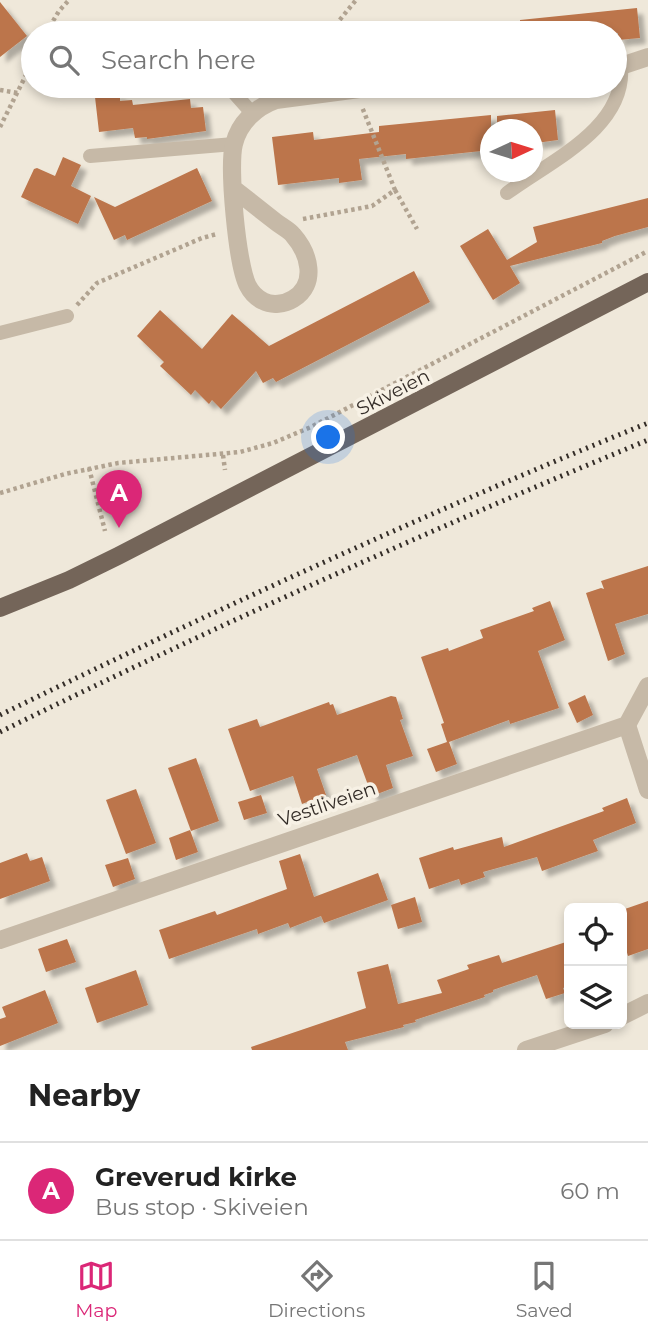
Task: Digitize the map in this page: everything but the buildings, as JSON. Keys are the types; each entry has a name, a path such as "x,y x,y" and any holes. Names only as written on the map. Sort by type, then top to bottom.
{"main road":[{"name":"Skiveien","path":"1,607 48,589 118,556 648,282"}],"street":[{"path":"627,64 648,57"},
{"path":"234,189 292,234 304,252 310,270 308,284 301,294 291,301 270,304 248,287 241,265 231,170 234,144 252,113 264,104 290,98"},
{"path":"648,686 626,725 648,790"},
{"name":"Vestliveien","path":"0,940 626,725"},
{"path":"627,1014 648,1003"},
{"path":"526,1050 591,1029"}],"lane":[{"path":"239,98 252,113"},
{"path":"507,193 582,141 604,121 617,98"},
{"path":"90,156 234,144"},
{"path":"0,333 67,316"}],"path":[{"path":"53,21 69,0"},
{"path":"339,21 356,0"},
{"path":"0,127 21,87"},
{"path":"0,90 18,93"},
{"path":"359,98 395,190 417,229"},
{"path":"278,224 372,206 395,190"},
{"path":"67,316 97,283 202,238 236,229"},
{"path":"0,493 89,468 131,461 223,455 272,443 311,427 648,251"},
{"path":"223,455 225,470"},
{"path":"89,468 105,531"}],"railway":[{"path":"0,715 321,563 648,423"},
{"path":"0,732 322,580 648,440"}],"place":[{"name":"Greverud kirke","path":"119,528"}]}
